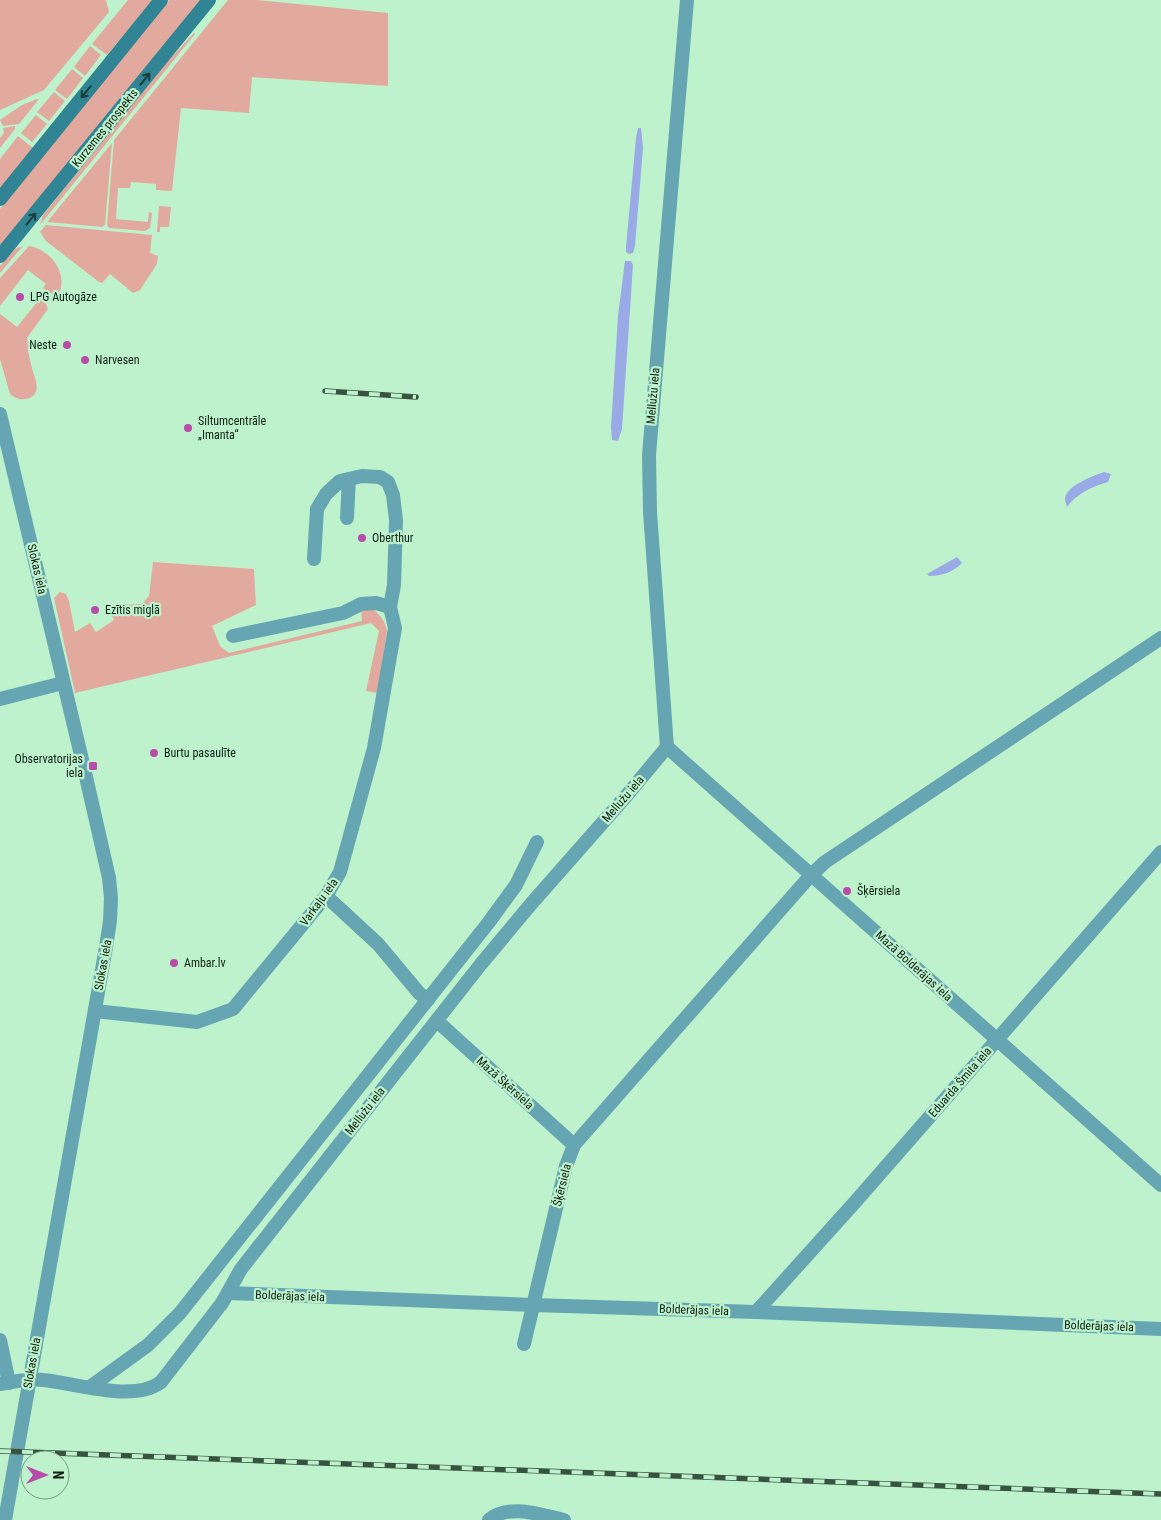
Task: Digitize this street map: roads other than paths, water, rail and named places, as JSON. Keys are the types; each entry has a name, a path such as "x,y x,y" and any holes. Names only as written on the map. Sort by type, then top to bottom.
{"main road":[{"path":"0,199 161,0"},
{"name":"Kurzemes prospekts","path":"0,256 209,0"}],"street":[{"name":"Mellužu iela","path":"5,1383 42,1380 113,1390 138,1391 154,1387 176,1365 228,1293 241,1269 405,1059 531,904 627,796 667,747 650,512 649,454 686,0"},
{"name":"Slokas iela","path":"0,414 92,803 109,878 111,898 109,930 29,1380 4,1496 5,1520"},
{"name":"Varkaļu iela","path":"95,1011 197,1022 232,1009 326,896 340,872 374,748 395,628 390,607 394,585 396,520 388,482 380,476 362,476 349,479"},
{"path":"314,559 317,509 326,494 340,481 349,479 347,518"},
{"path":"232,636 343,613 361,604 376,603 390,607"},
{"name":"Šķērsiela","path":"524,1344 566,1166 574,1145 811,875 825,862 1161,638"},
{"path":"0,699 63,683"},
{"name":"Mazā Bolderājas iela","path":"667,747 1161,1185"},
{"name":"Mellužu iela","path":"90,1386 148,1345 180,1313 489,922 516,884 537,842"},
{"name":"Eduarda Šmita iela","path":"756,1312 856,1201 1161,852"},
{"path":"326,896 378,944 428,1000"},
{"name":"Mazā Šķērsiela","path":"437,1021 574,1145"},
{"name":"Bolderājas iela","path":"228,1293 1161,1328"},
{"path":"0,1340 5,1383"},
{"path":"489,1520 495,1514 514,1512 564,1520"}],"water":[{"path":"638,128 641,128 643,148 635,246 633,253 629,254 626,252 626,247"},
{"path":"625,261 631,261 633,265 622,429 618,441 612,440 611,427 618,316"},
{"path":"1104,472 1111,474 1108,482 1085,491 1067,507 1065,496 1068,491 1077,484"},
{"path":"957,557 962,563 951,571 934,576 927,574"}],"railway":[{"path":"325,391 416,397"},
{"path":"0,1451 1161,1494"}],"place":[{"name":"LPG Autogāze","path":"20,297"},
{"name":"Neste","path":"67,345"},
{"name":"Narvesen","path":"85,360"},
{"name":"Siltumcentrāle „Imanta“","path":"188,428"},
{"name":"Oberthur","path":"362,538"},
{"name":"Ezītis miglā","path":"95,610"},
{"name":"Burtu pasaulīte","path":"154,753"},
{"name":"Observatorijas iela","path":"93,766"},
{"name":"Šķērsiela","path":"847,891"},
{"name":"Ambar.lv","path":"174,963"}]}
